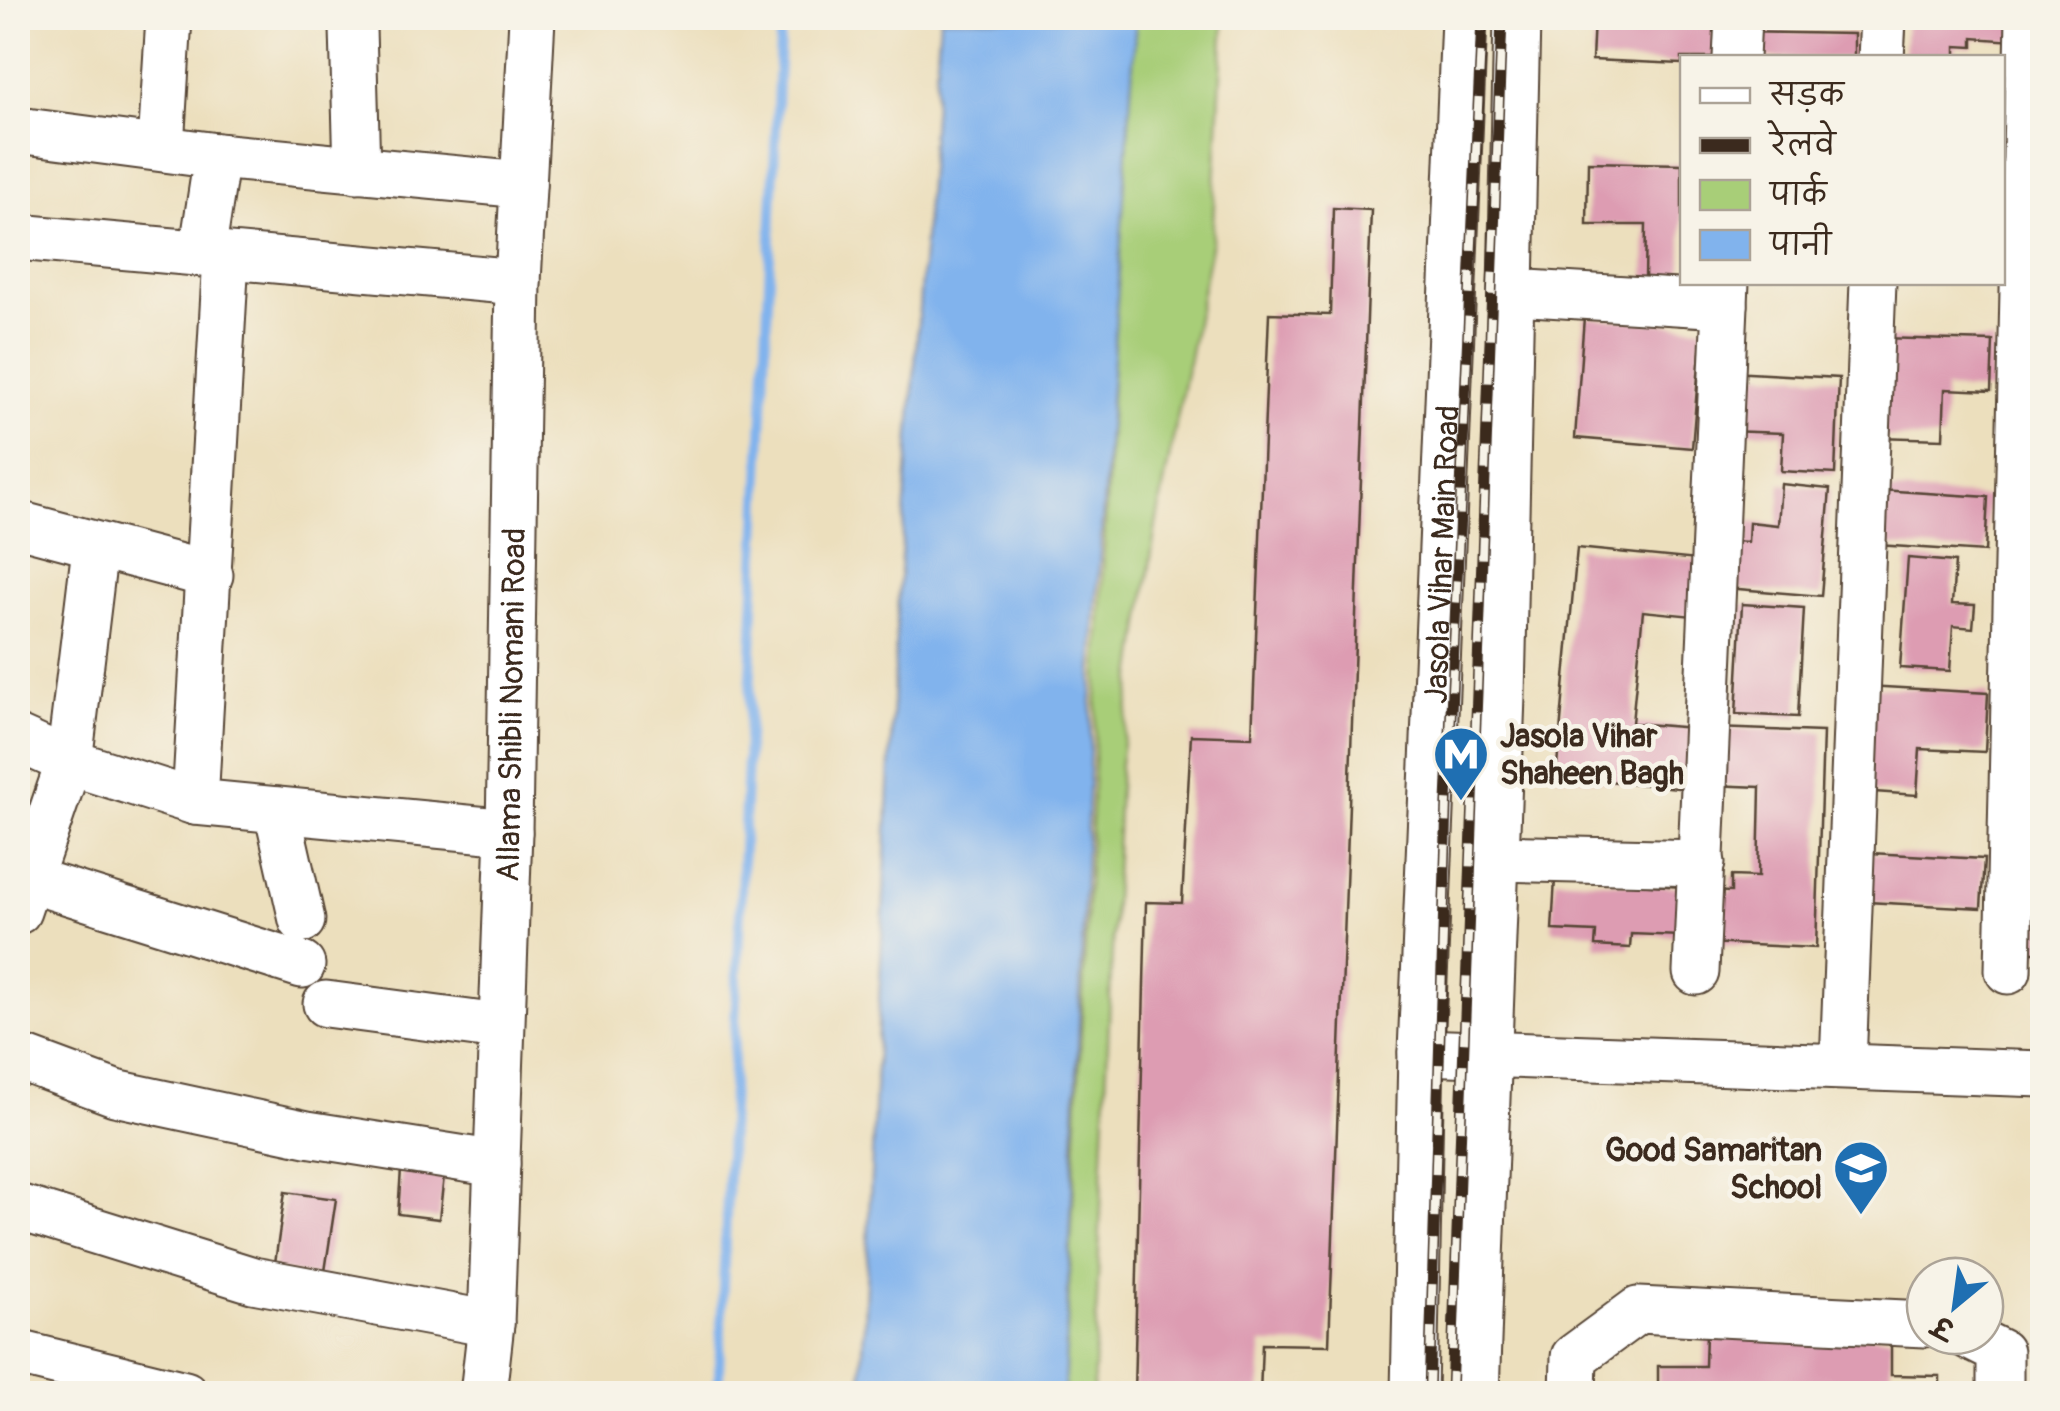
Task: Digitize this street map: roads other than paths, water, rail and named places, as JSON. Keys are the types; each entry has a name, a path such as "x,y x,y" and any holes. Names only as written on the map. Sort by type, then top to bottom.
{"street":[{"path":"161,146 169,18"},
{"name":"Allama Shibli Nomani Road","path":"483,1394 491,1324 509,832 518,282 532,18"},
{"name":"Jasola Vihar Main Road","path":"1414,1394 1422,1052 1464,18"},
{"name":"Jasola Vihar Main Road","path":"1476,1394 1502,696 1516,18"},
{"path":"1736,55 1738,18"},
{"path":"1881,55 1882,18"},
{"path":"2008,971 2026,816 2033,265 2029,18"},
{"path":"353,28 357,170"},
{"path":"18,130 217,156 522,186"},
{"path":"195,802 210,575 217,156"},
{"path":"18,237 518,282"},
{"path":"1843,1065 1872,285"},
{"path":"1512,292 1726,294 1696,972"},
{"path":"1449,358 1511,358"},
{"path":"18,524 96,548 210,575"},
{"path":"96,548 69,762 21,890 302,964"},
{"path":"1438,694 1502,696"},
{"path":"18,739 69,762 195,802 509,832"},
{"path":"278,810 302,920"},
{"path":"1497,858 1702,863"},
{"path":"326,1004 499,1027"},
{"path":"1422,1052 2042,1074"},
{"path":"18,1057 115,1093 307,1134 497,1164"},
{"path":"18,1208 254,1280 491,1324"},
{"path":"1573,1394 1574,1356 1638,1310 1905,1323"},
{"path":"18,1352 185,1394"},
{"path":"2000,1356 2000,1394"}],"water":[{"path":"940,18 1136,18 1095,627 1064,1393 861,1393 897,613"}],"waterway":[{"path":"718,1394 781,18"}],"railway":[{"path":"1429,1394 1447,802 1482,18"},
{"path":"1451,1394 1502,18"}],"place":[{"name":"Jasola Vihar Shaheen Bagh","path":"1461,803"},
{"name":"Good Samaritan School","path":"1861,1217"}]}
